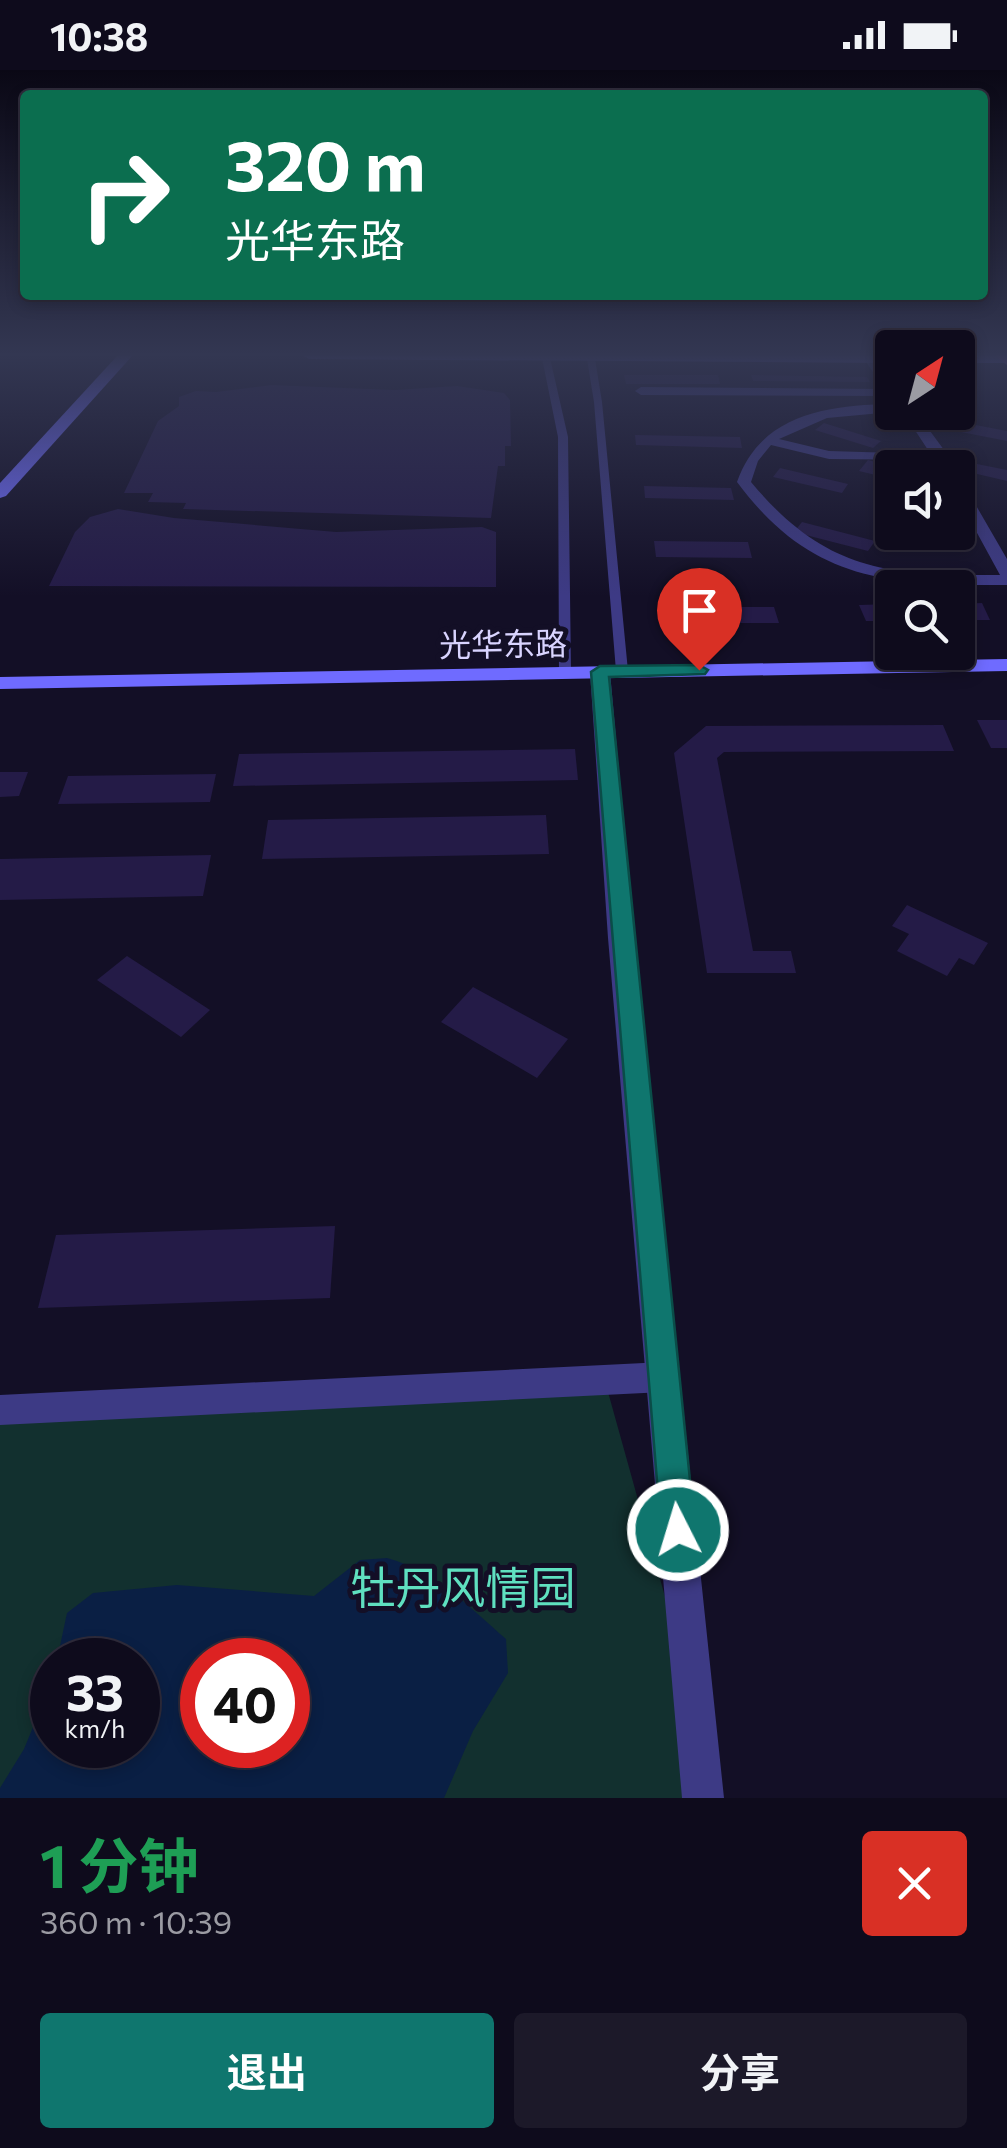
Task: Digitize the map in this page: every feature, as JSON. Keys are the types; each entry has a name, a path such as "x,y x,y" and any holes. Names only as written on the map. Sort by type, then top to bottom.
{"main road":[{"path":"0,494 53,436"},
{"name":"光华东路","path":"0,683 1007,665"}],"street":[{"path":"563,436 565,672"},
{"path":"600,436 611,671 664,1376 704,1798"},
{"path":"777,436 748,463 744,482 785,532 818,552 886,575 925,580 1007,577 975,518"},
{"path":"770,441 829,455 875,456"},
{"path":"0,1410 664,1376"}],"green space":[{"name":"牡丹风情园","path":"603,1374 721,1798 0,1798 0,1424"}],"water":[{"path":"387,1558 421,1572 451,1591 506,1639 508,1673 473,1731 444,1798 0,1798 0,1788 30,1734 30,1768 160,1768 160,1638 62,1638 67,1613 93,1593 177,1585 314,1596 360,1560"}],"building":[{"path":"151,436 511,436 511,446 505,446 505,466 498,466 491,518 183,509 186,503 148,502 153,493 124,493"},
{"path":"635,436 740,437 742,448 636,445"},
{"path":"833,436 864,436 881,441 873,448"},
{"path":"980,436 1007,436 1007,441"},
{"path":"868,460 875,462 875,475 859,471"},
{"path":"977,464 1007,470 1007,481 975,473"},
{"path":"780,468 848,484 842,493 773,477"},
{"path":"644,486 731,488 734,500 645,498"},
{"path":"118,509 174,518 336,532 482,527 496,532 496,587 49,586 75,532 90,517"},
{"path":"802,522 875,541 868,551 794,532"},
{"path":"654,541 748,542 752,558 656,557"},
{"path":"975,603 982,603 990,620 975,620"},
{"path":"859,605 875,605 875,621 866,621"},
{"path":"675,607 774,607 779,623 678,623"},
{"path":"977,720 1007,720 1007,748 991,748"},
{"path":"943,725 954,751 724,752 717,758 753,951 791,951 796,973 707,973 674,753 706,726"},
{"path":"575,749 578,780 233,786 239,754"},
{"path":"0,772 28,772 19,796 0,797"},
{"path":"216,774 210,802 58,804 68,776"},
{"path":"546,815 549,854 262,859 268,820"},
{"path":"211,855 203,896 0,900 0,859"},
{"path":"907,905 988,943 974,965 959,958 947,976 897,951 909,934 892,926"},
{"path":"127,956 210,1010 181,1037 97,980"},
{"path":"473,987 568,1039 537,1078 441,1022"},
{"path":"335,1226 330,1298 38,1308 56,1235"}],"route":[{"path":"678,1530 621,938 600,672 699,670"}]}
